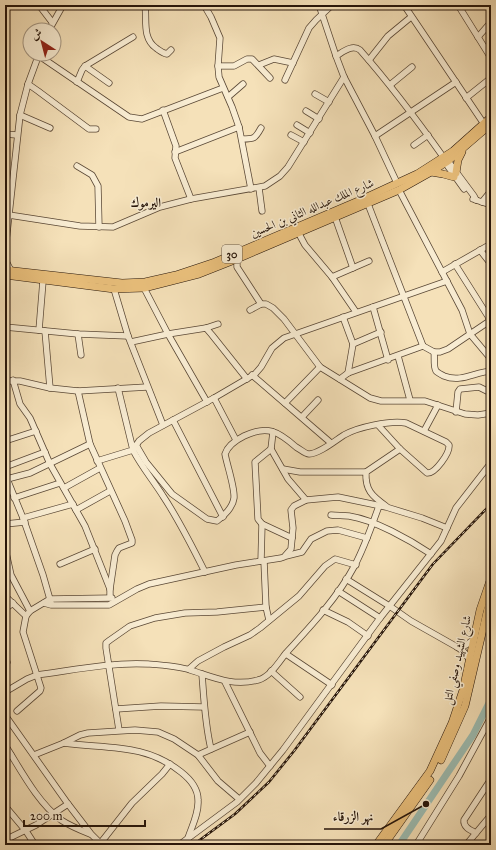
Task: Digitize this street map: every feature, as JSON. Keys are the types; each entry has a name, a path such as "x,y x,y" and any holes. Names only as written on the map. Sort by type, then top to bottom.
{"main road":[{"name":"شارع الملك عبدالله الثاني بن الحسين","path":"7,272 113,283 131,283 156,280 176,275 237,256 368,204 424,170 445,161 463,150 487,124 491,117"},
{"name":"شارع الملك عبدالله الثاني بن الحسين","path":"7,272 43,281 114,289 144,288 199,274 431,172 487,124"},
{"path":"431,172 455,175 458,160 463,150"},
{"name":"شارع الشهيد وصفي التل","path":"384,845 434,774 453,734 462,705 491,578"},
{"name":"شارع الشهيد وصفي التل","path":"376,845 430,771 462,705 473,640 491,595"}],"street":[{"path":"39,5 52,22 63,5"},
{"path":"145,5 148,40 153,46 165,54 171,50"},
{"path":"204,5 220,38 218,66 223,88 228,97 239,127 251,189"},
{"path":"319,5 344,77 375,136 398,186 448,281 462,310 470,334 491,359"},
{"path":"285,80 309,28 332,5"},
{"path":"404,5 466,98 487,124"},
{"path":"458,5 491,58"},
{"path":"369,60 388,36 411,17"},
{"path":"478,37 491,22"},
{"path":"77,82 85,66 133,37"},
{"path":"336,56 350,48 355,47 360,50 411,112 455,175 476,200 491,205"},
{"path":"218,66 234,66 250,59 254,60 270,78"},
{"path":"259,65 274,60 293,63"},
{"path":"5,251 20,114 28,84 36,62"},
{"path":"50,62 129,117 142,119 223,88"},
{"path":"85,66 109,83"},
{"path":"390,85 412,67"},
{"path":"9,215 80,226 113,227 160,207 191,199 259,188 270,183 284,172 319,119 344,77"},
{"path":"466,98 491,78"},
{"path":"375,136 456,82"},
{"path":"28,84 89,129 96,129"},
{"path":"228,97 243,84"},
{"path":"315,94 329,102"},
{"path":"163,110 176,146 175,158 191,199"},
{"path":"306,111 319,119"},
{"path":"20,114 50,128"},
{"path":"297,125 310,132"},
{"path":"176,152 239,127"},
{"path":"242,139 255,138 261,128"},
{"path":"5,134 17,135"},
{"path":"292,135 304,142"},
{"path":"414,145 428,135"},
{"path":"77,166 92,175 98,186 99,227"},
{"path":"259,188 262,211"},
{"path":"482,202 491,191"},
{"path":"368,204 423,346 434,352 440,352 448,349 491,320 455,264"},
{"path":"334,217 353,268"},
{"path":"298,232 356,312"},
{"path":"442,272 491,244"},
{"path":"480,250 491,264"},
{"path":"237,256 237,267 261,304"},
{"path":"5,258 7,272"},
{"path":"332,277 369,262"},
{"path":"43,281 42,330 50,388"},
{"path":"97,461 134,447 142,438 162,425 247,379 261,367 276,344 284,338 448,281"},
{"path":"144,288 168,334 207,402"},
{"path":"114,289 128,336 162,425"},
{"path":"250,310 261,304 266,304 273,308 284,319 320,367 375,400 425,401 456,412 471,415 491,414"},
{"path":"372,307 381,332 388,360"},
{"path":"343,317 353,344 348,373"},
{"path":"131,342 206,328 218,324"},
{"path":"5,327 78,334 128,336"},
{"path":"206,328 247,379"},
{"path":"353,344 381,332"},
{"path":"78,334 81,356"},
{"path":"340,379 348,373 388,360 423,346"},
{"path":"434,352 436,370 438,373 449,377 461,378 480,372 491,371"},
{"path":"398,356 410,400"},
{"path":"285,403 320,367"},
{"path":"252,375 331,443"},
{"path":"13,380 20,404 30,418 50,464 73,504 95,549 110,589"},
{"path":"5,381 13,380 50,388 78,391 147,387"},
{"path":"456,412 458,392 460,389 479,387 491,393"},
{"path":"118,388 138,459 165,498 205,572"},
{"path":"78,391 90,444 127,526 132,543 120,548 115,555 110,597"},
{"path":"214,398 236,440"},
{"path":"302,417 318,400"},
{"path":"424,431 438,405"},
{"path":"173,420 223,517"},
{"path":"134,447 172,494 207,519 217,521 223,517 231,506 234,497 225,454 228,447 236,440 251,432 267,429 282,436 299,449 310,454 320,450 350,431 378,425 400,422 424,431 449,445 450,450 433,472 427,473 400,449 378,425"},
{"path":"5,441 36,431"},
{"path":"273,432 271,449 288,479 306,500"},
{"path":"51,602 24,520 6,476 30,473 90,444"},
{"path":"271,449 254,462 258,519 262,524 292,538"},
{"path":"283,469 300,472 366,472 400,449"},
{"path":"5,467 45,452"},
{"path":"179,845 222,814 239,799 270,766 306,721 380,618 391,607 441,541 451,517 460,502 491,464"},
{"path":"64,488 100,468"},
{"path":"366,472 366,483 368,488 371,493 386,507"},
{"path":"14,498 60,483"},
{"path":"76,510 110,491"},
{"path":"284,557 291,549 291,510 294,506 306,500 338,497 386,507 422,518 447,528"},
{"path":"5,524 24,520 73,504"},
{"path":"5,692 37,675 109,664 148,664 189,669 225,682 248,682 260,680 271,671 338,592 356,565 379,506"},
{"path":"331,515 350,516 373,523 414,542 431,554"},
{"path":"262,524 262,561 266,607 269,620"},
{"path":"51,602 110,605 137,589 149,584 281,558 302,552 311,539 327,531 338,530 367,538"},
{"path":"5,548 11,575 28,614 23,632 41,687 40,691 17,711"},
{"path":"60,564 95,549"},
{"path":"189,669 205,657 250,635 299,596 325,566 335,559 356,565"},
{"path":"346,579 411,621 457,647 463,651 470,660"},
{"path":"338,592 380,618"},
{"path":"5,596 28,614"},
{"path":"28,614 44,603 110,597 118,600"},
{"path":"5,609 13,603"},
{"path":"119,730 106,643 130,626 156,618 174,614 217,612 266,607"},
{"path":"323,610 348,622 368,636"},
{"path":"457,647 466,645 473,640"},
{"path":"286,654 332,685"},
{"path":"271,671 300,697"},
{"path":"202,674 206,729 211,749"},
{"path":"225,682 260,753 270,766"},
{"path":"116,709 160,706 204,707"},
{"path":"5,715 68,804 91,834 101,844 132,803 170,764"},
{"path":"416,845 459,776 491,717"},
{"path":"34,755 80,735 119,730 149,731 167,735 182,743 198,755 218,781 239,799"},
{"path":"198,755 250,732"},
{"path":"64,743 128,749 152,756 170,764 191,780 195,786 198,796 197,811 188,838"},
{"path":"5,745 26,779 53,813 62,821 91,834"},
{"path":"5,758 11,754"},
{"path":"476,833 465,826 464,822 470,810 491,779"},
{"path":"5,840 26,831 68,804"},
{"path":"5,806 26,831 35,845"},
{"path":"72,826 78,823 78,817"},
{"path":"466,845 491,817"}],"waterway":[{"path":"399,845 473,735 491,699"}],"railway":[{"path":"193,845 235,814 269,782 294,751 433,564 491,504"}],"place":[{"name":"نهر الزرقاء","path":"426,804"}],"district":[{"name":"اليرموك","path":"146,203"}]}
